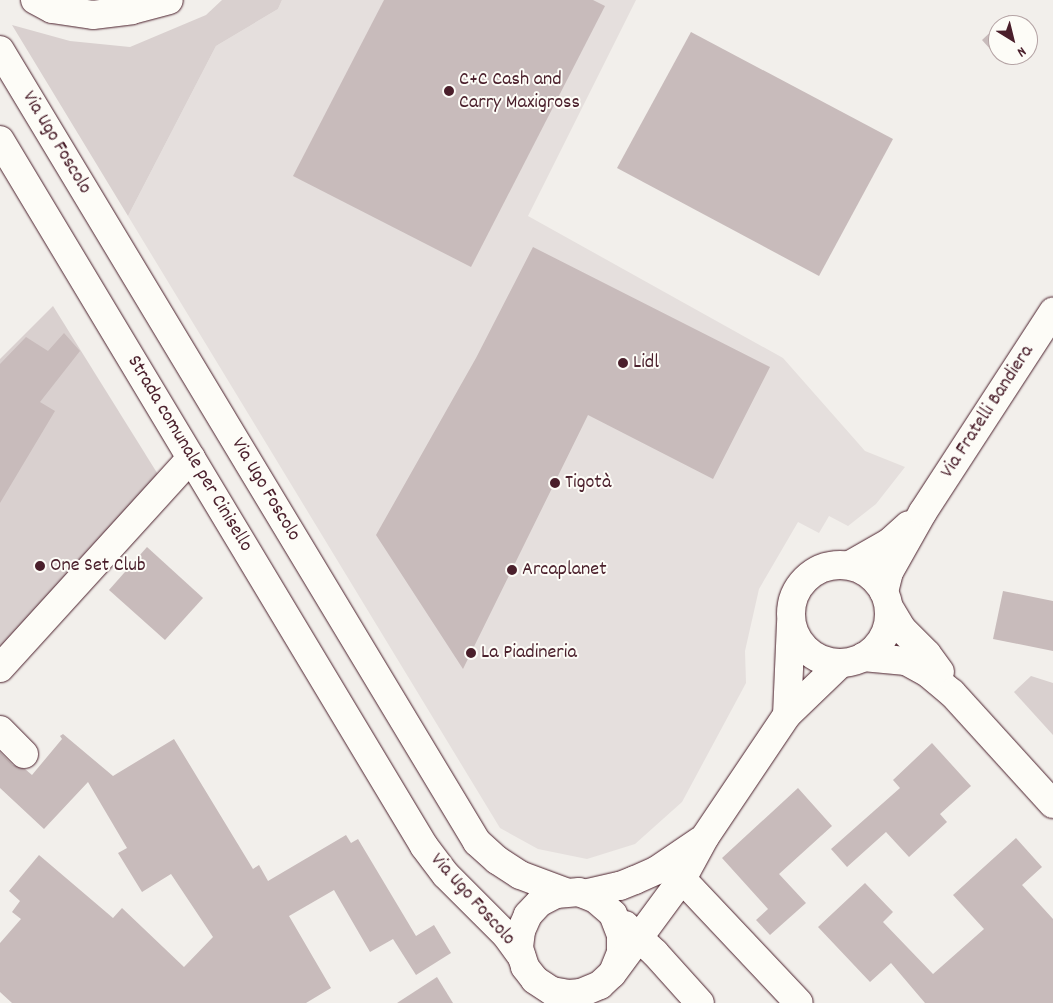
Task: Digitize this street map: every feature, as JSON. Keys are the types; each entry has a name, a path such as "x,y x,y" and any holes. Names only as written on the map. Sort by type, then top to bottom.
{"main road":[{"path":"34,0 52,9 92,15 132,10 169,0"},
{"name":"Via Ugo Foscolo","path":"0,50 477,842 497,860 520,875 574,893"},
{"name":"Strada comunale per Cinisello","path":"1,144 378,768"},
{"name":"Via Fratelli Bandiera","path":"613,972 682,879 705,837 786,715 852,660 882,642 888,626 889,572 923,512 1053,312"},
{"path":"0,668 191,458"},
{"name":"Via Fratelli Bandiera","path":"786,715 791,624 795,596 804,581 817,571 833,565 850,565 890,542 923,512"},
{"path":"850,565 866,571 880,583 902,629 934,662 952,693"},
{"path":"791,624 797,641 809,653 824,662 852,660 906,661 929,674 952,693 1053,804"},
{"path":"0,730 24,754"},
{"name":"Via Ugo Foscolo","path":"378,768 424,846 446,875 506,935 522,958"},
{"name":"Via Fratelli Bandiera","path":"574,893 620,886 650,874 705,837"},
{"path":"682,879 799,1003"},
{"path":"529,1003 520,935 528,915 540,902 574,893 607,907 656,953 700,1003"},
{"path":"594,1003 613,972 621,953 621,935 617,922 607,907"},
{"path":"522,958 536,980 545,987 560,993 577,994 589,991 600,985 613,972"}],"shaded area":[{"path":"222,0 282,0 278,9 216,46 128,216 12,25 70,41 130,47 206,15"},
{"path":"282,0 636,0 528,216 783,358 865,451 905,467 876,504 848,526 829,516 819,533 798,522 759,589 745,651 746,683 682,802 635,844 587,859 538,849 500,828 128,216 216,46 278,9"},
{"name":"One Set Club","path":"53,306 159,476 0,656 0,359"},
{"path":"1031,676 1053,683 1053,735 1014,692"}],"building":[{"name":"C+C Cash and Carry Maxigross","path":"384,0 593,0 605,6 471,267 293,176"},
{"path":"691,32 893,139 819,276 617,168"},
{"path":"988,34 988,47 982,40"},
{"path":"533,247 770,367 713,479 588,415 463,669 376,535 476,358"},
{"path":"64,333 80,351 40,402 55,411 0,503 0,364 26,337 48,351"},
{"path":"147,547 203,598 165,640 109,590"},
{"path":"1003,591 1053,601 1053,651 993,639"},
{"path":"63,734 113,776 174,739 253,869 259,865 268,881 346,835 351,843 358,839 416,936 434,925 451,953 416,975 393,939 370,952 334,890 289,916 331,988 306,1003 12,1003 0,992 0,943 21,919 12,912 20,901 9,891 39,855 113,918 122,908 184,967 213,937 171,874 142,892 118,853 127,848 88,782 44,829 0,788 0,752 13,765 25,769 32,775 62,739 60,736"},
{"path":"932,743 971,786 940,814 947,822 909,857 886,832 847,867 831,849 900,788 893,780"},
{"path":"798,788 832,826 779,874 806,903 770,935 756,920 768,909 722,858"},
{"path":"1016,838 1042,867 1022,885 1053,919 1053,1003 925,1003 891,963 870,982 818,927 865,883 893,912 883,922 933,974 984,929 953,895"},
{"path":"437,977 453,1003 397,1003"}],"place":[{"name":"C+C Cash and Carry Maxigross","path":"449,91"},
{"name":"Lidl","path":"623,363"},
{"name":"Tigotà","path":"555,483"},
{"name":"One Set Club","path":"40,566"},
{"name":"Arcaplanet","path":"512,570"},
{"name":"La Piadineria","path":"471,653"}]}
